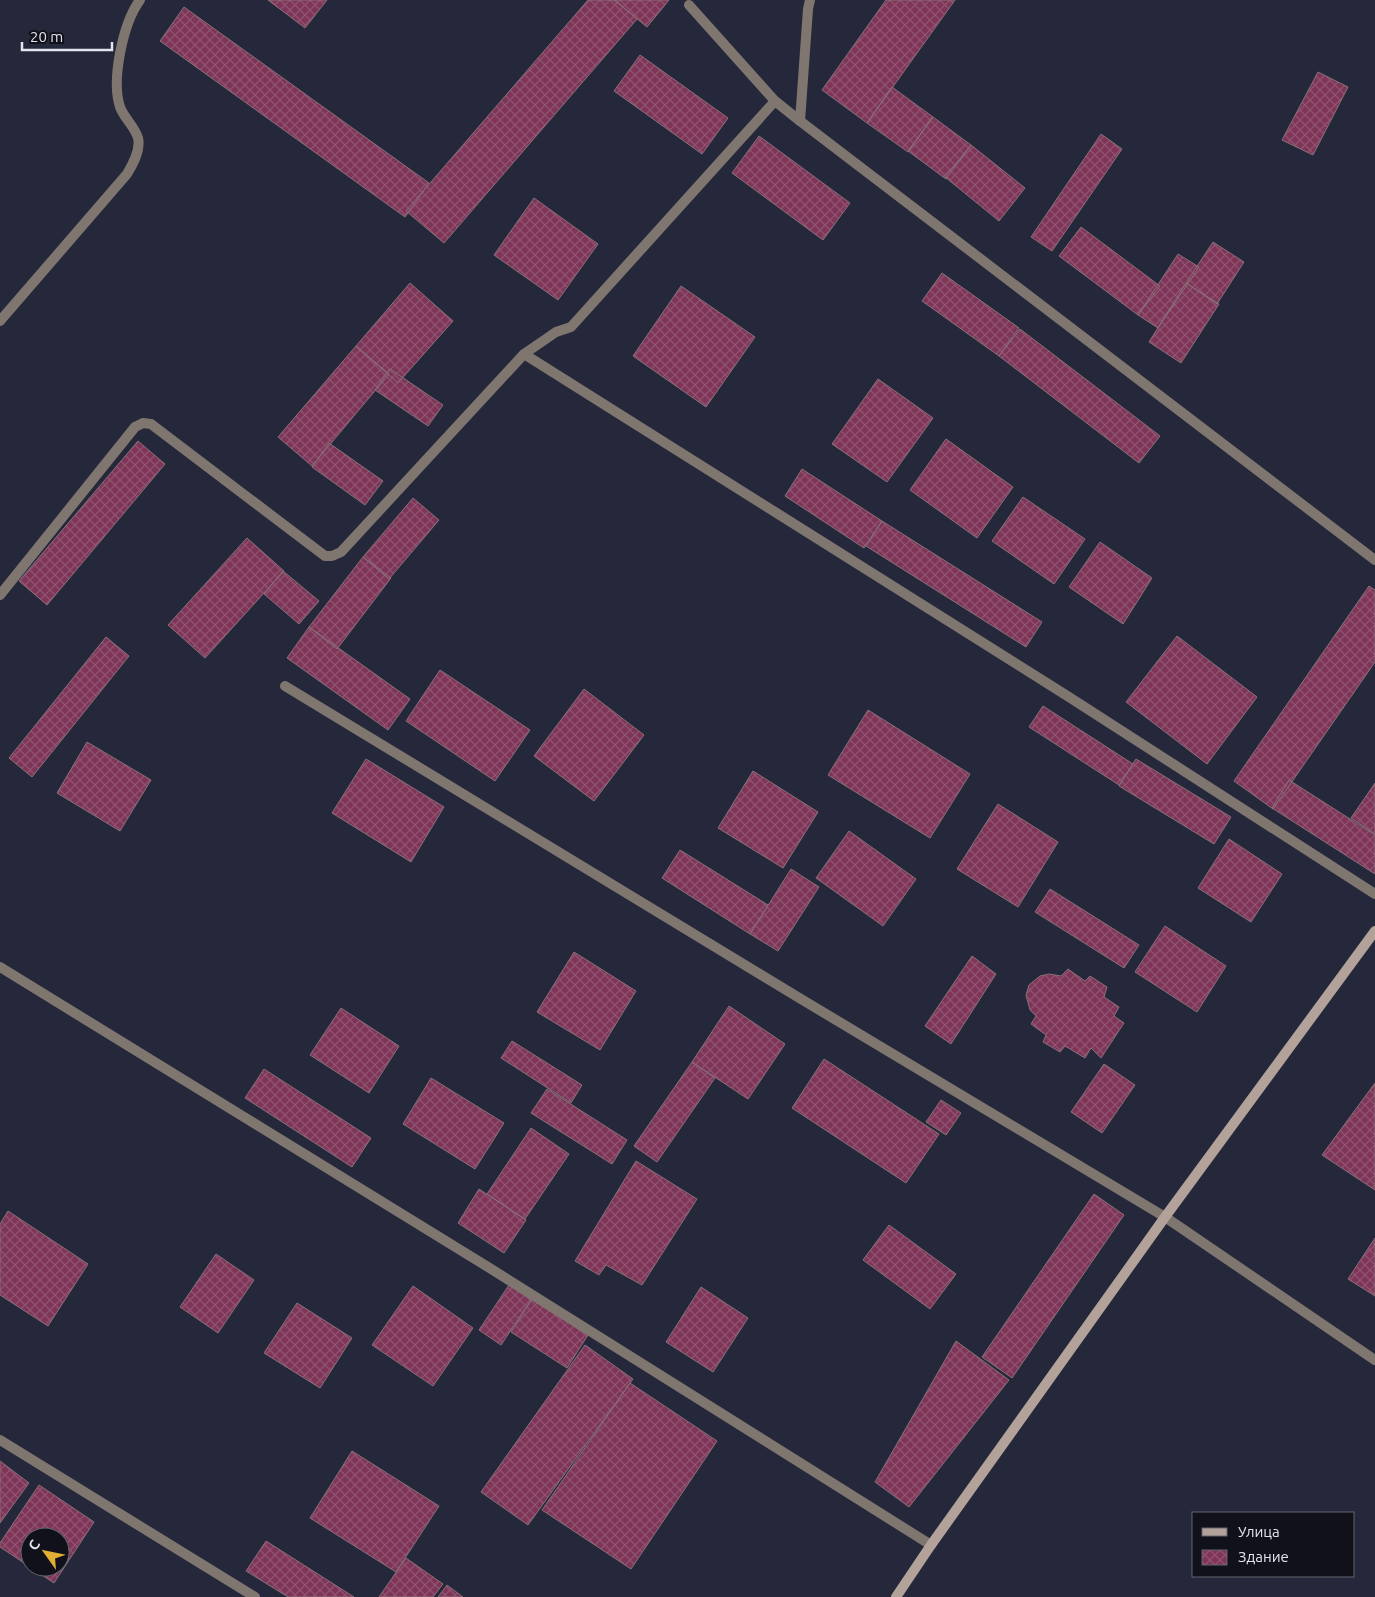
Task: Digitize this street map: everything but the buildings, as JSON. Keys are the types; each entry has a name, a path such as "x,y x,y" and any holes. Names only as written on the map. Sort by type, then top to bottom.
{"main road":[{"path":"896,1597 1165,1216 1375,931"}],"street":[{"path":"0,321 127,174 136,159 138,138 120,108 116,87 123,39 133,9 140,0"},
{"path":"800,121 810,0"},
{"path":"689,5 775,101 1375,560"},
{"path":"0,595 135,427 143,423 151,424 325,556 332,556 341,552 524,354 556,332 572,327 775,101"},
{"path":"524,354 1069,697 1375,894"},
{"path":"285,686 801,999 1165,1216 1375,1360"},
{"path":"0,967 488,1267 931,1545"},
{"path":"0,1440 256,1597"}]}
